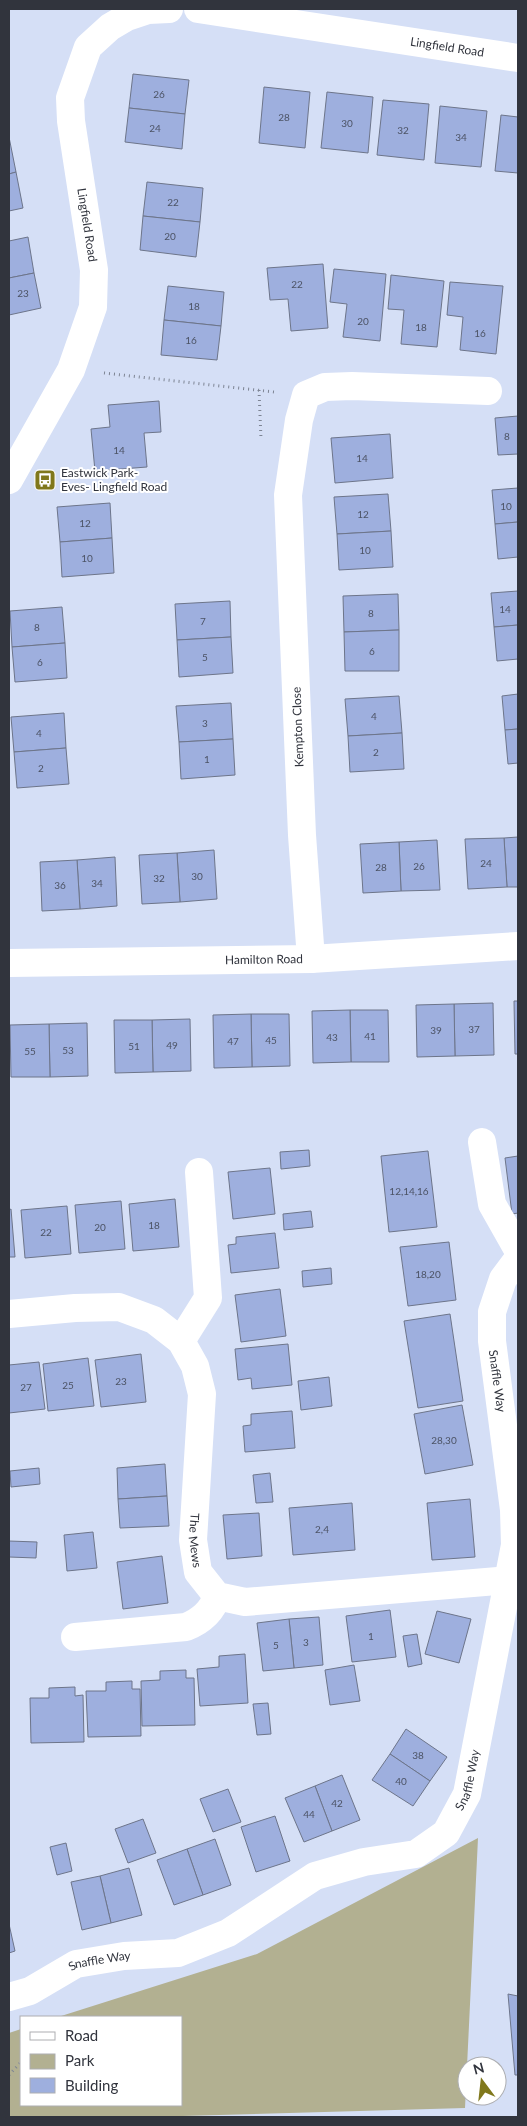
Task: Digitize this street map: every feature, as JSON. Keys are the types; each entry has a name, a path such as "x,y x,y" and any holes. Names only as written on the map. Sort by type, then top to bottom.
{"street":[{"name":"Lingfield Road","path":"9,480 71,370 93,307 94,270 71,121 70,98 88,47 110,27 127,17 148,10 169,9"},
{"name":"Lingfield Road","path":"198,9 518,58"},
{"path":"306,395 325,387 352,386 488,391"},
{"name":"Kempton Close","path":"306,395 299,420 288,495 302,835 311,959"},
{"name":"Hamilton Road","path":"9,963 311,959 518,946"},
{"path":"482,1142 492,1204 518,1250"},
{"path":"181,1341 208,1298 199,1172"},
{"name":"Snaffle Way","path":"9,1997 30,1991 76,1964 124,1956 178,1953 228,1933 315,1876 364,1862 416,1854 446,1833 467,1794 510,1580 515,1544 514,1510 492,1341 492,1312 503,1279 518,1259"},
{"name":"The Mews","path":"9,1314 75,1308 119,1307 154,1320 181,1341 195,1366 202,1394 193,1540 198,1572 217,1596"},
{"path":"75,1637 186,1627 197,1623 214,1606 217,1596 245,1602 510,1580"}],"path":[{"path":"71,370 306,395"},
{"path":"9,2076 20,2063"}],"green space":[{"path":"478,1838 468,2056 457,2056 457,2106 465,2106 465,2108 146,2117 9,2117 9,2033 20,2029 20,2106 182,2106 182,2016 61,2016 257,1954"}],"building":[{"path":"133,74 189,80 185,114 129,108"},
{"path":"264,87 310,92 305,148 259,143"},
{"path":"327,92 373,97 368,153 321,148"},
{"path":"383,100 429,104 424,160 377,155"},
{"path":"440,106 487,111 481,167 435,163"},
{"path":"129,108 185,114 182,149 125,142"},
{"path":"501,115 518,117 518,173 495,171"},
{"path":"9,137 16,172 9,174"},
{"path":"16,172 23,208 9,211 9,174"},
{"path":"147,182 203,188 200,222 143,216"},
{"path":"143,216 200,222 196,257 140,250"},
{"path":"28,237 34,273 9,278 9,241"},
{"path":"323,264 328,328 291,331 288,299 270,300 267,268"},
{"path":"334,269 386,274 380,341 343,337 347,304 330,302"},
{"path":"34,273 41,308 9,315 9,278"},
{"path":"391,275 444,281 437,347 401,344 404,310 388,309"},
{"path":"450,282 503,286 496,354 460,350 463,317 447,315"},
{"path":"168,286 224,292 221,326 164,320"},
{"path":"164,320 221,326 217,360 161,355"},
{"path":"159,401 161,432 144,433 147,467 95,471 91,429 110,427 108,405"},
{"path":"518,416 518,454 498,455 495,418"},
{"path":"390,434 393,478 335,483 331,438"},
{"path":"518,488 518,522 495,524 492,490"},
{"path":"388,494 391,531 337,534 334,497"},
{"path":"110,503 112,538 60,542 57,507"},
{"path":"518,522 518,557 498,559 495,524"},
{"path":"391,531 393,567 339,570 337,534"},
{"path":"112,538 114,573 62,577 60,542"},
{"path":"518,591 518,625 494,627 491,593"},
{"path":"398,594 399,630 344,632 343,596"},
{"path":"230,601 231,637 177,640 175,604"},
{"path":"62,607 65,643 12,647 10,611"},
{"path":"518,625 518,659 497,661 494,627"},
{"path":"399,630 399,671 345,671 344,632"},
{"path":"231,637 233,673 179,677 177,640"},
{"path":"65,643 67,678 15,682 12,647"},
{"path":"518,694 518,729 505,730 502,696"},
{"path":"399,696 402,733 348,736 345,699"},
{"path":"231,703 233,739 179,742 176,706"},
{"path":"64,713 66,748 14,752 11,717"},
{"path":"518,729 518,763 508,764 505,730"},
{"path":"402,733 404,769 350,772 348,736"},
{"path":"233,739 235,775 181,779 179,742"},
{"path":"66,748 69,784 17,788 14,752"},
{"path":"518,837 518,887 507,887 504,838"},
{"path":"504,838 507,887 468,889 465,839"},
{"path":"437,840 440,890 401,891 399,842"},
{"path":"399,842 401,891 363,893 360,844"},
{"path":"214,850 217,899 180,902 177,853"},
{"path":"177,853 180,902 142,904 139,855"},
{"path":"115,857 117,906 80,909 77,860"},
{"path":"77,860 80,909 42,911 40,862"},
{"path":"514,1001 518,1001 518,1054 515,1054"},
{"path":"493,1003 494,1055 455,1056 454,1004"},
{"path":"454,1004 455,1056 417,1057 416,1005"},
{"path":"350,1010 388,1010 389,1062 351,1062"},
{"path":"350,1010 351,1062 313,1063 312,1011"},
{"path":"251,1014 289,1014 290,1066 252,1067"},
{"path":"251,1014 252,1067 214,1068 213,1015"},
{"path":"190,1019 191,1071 153,1072 152,1020"},
{"path":"114,1020 152,1020 153,1072 115,1073"},
{"path":"87,1023 88,1076 50,1077 49,1024"},
{"path":"49,1024 50,1077 11,1077 10,1025"},
{"path":"309,1150 310,1166 281,1169 280,1152"},
{"path":"428,1151 437,1227 389,1232 381,1156"},
{"path":"518,1156 518,1213 512,1214 505,1158"},
{"path":"270,1168 275,1214 233,1219 228,1172"},
{"path":"175,1199 179,1247 133,1251 129,1204"},
{"path":"121,1201 125,1249 79,1253 75,1205"},
{"path":"67,1206 71,1254 25,1258 21,1210"},
{"path":"11,1209 15,1257 9,1257 9,1210"},
{"path":"311,1211 313,1227 284,1230 283,1214"},
{"path":"275,1233 279,1268 231,1273 228,1245 236,1244 236,1237"},
{"path":"449,1242 456,1300 408,1306 400,1247"},
{"path":"331,1268 332,1284 303,1287 302,1271"},
{"path":"280,1289 286,1336 241,1342 235,1295"},
{"path":"450,1314 463,1401 418,1408 404,1321"},
{"path":"288,1344 292,1385 252,1389 251,1378 238,1380 235,1349"},
{"path":"141,1354 146,1402 101,1407 95,1360"},
{"path":"88,1358 94,1406 48,1411 43,1364"},
{"path":"39,1362 45,1409 9,1413 9,1365"},
{"path":"329,1377 332,1406 301,1410 298,1381"},
{"path":"462,1405 473,1465 425,1474 414,1414"},
{"path":"292,1411 295,1448 245,1452 243,1426 251,1425 251,1414"},
{"path":"165,1464 167,1496 118,1499 117,1468"},
{"path":"39,1468 40,1484 11,1487 10,1471"},
{"path":"270,1473 273,1502 256,1503 253,1475"},
{"path":"167,1496 169,1526 120,1528 118,1499"},
{"path":"470,1499 475,1557 432,1560 427,1503"},
{"path":"352,1503 355,1550 293,1555 289,1508"},
{"path":"259,1513 262,1556 227,1559 223,1515"},
{"path":"93,1532 97,1568 67,1571 64,1535"},
{"path":"9,1541 37,1542 36,1558 9,1557"},
{"path":"162,1556 168,1603 123,1609 117,1562"},
{"path":"390,1610 396,1657 352,1662 346,1616"},
{"path":"437,1611 471,1619 459,1663 425,1654"},
{"path":"319,1617 323,1665 294,1668 289,1619"},
{"path":"289,1619 294,1668 263,1671 257,1623"},
{"path":"417,1634 422,1664 408,1667 403,1636"},
{"path":"245,1654 248,1703 200,1706 197,1669 219,1667 219,1656"},
{"path":"354,1665 360,1701 330,1705 325,1670"},
{"path":"186,1670 186,1678 194,1678 195,1725 142,1726 141,1681 160,1680 160,1671"},
{"path":"132,1681 132,1689 140,1689 141,1736 88,1737 86,1691 106,1691 106,1682"},
{"path":"75,1687 75,1696 83,1695 84,1742 31,1743 30,1698 49,1698 49,1688"},
{"path":"268,1703 271,1734 257,1735 253,1704"},
{"path":"406,1729 447,1757 430,1781 390,1754"},
{"path":"390,1754 430,1781 413,1806 372,1780"},
{"path":"342,1775 360,1820 332,1831 315,1786"},
{"path":"315,1786 332,1831 304,1842 285,1798"},
{"path":"228,1789 241,1822 213,1832 200,1799"},
{"path":"275,1816 290,1861 256,1872 241,1827"},
{"path":"143,1819 156,1853 128,1863 115,1829"},
{"path":"215,1839 231,1885 203,1895 187,1849"},
{"path":"66,1843 72,1871 57,1875 50,1847"},
{"path":"187,1849 203,1895 174,1905 157,1860"},
{"path":"129,1868 142,1915 111,1923 100,1876"},
{"path":"100,1876 111,1923 82,1930 71,1882"},
{"path":"9,1924 15,1951 9,1953"},
{"path":"508,1994 518,1996 518,2075 515,2075"}],"place":[{"name":"Eastwick Park- Eves- Lingfield Road","path":"45,480"}]}
